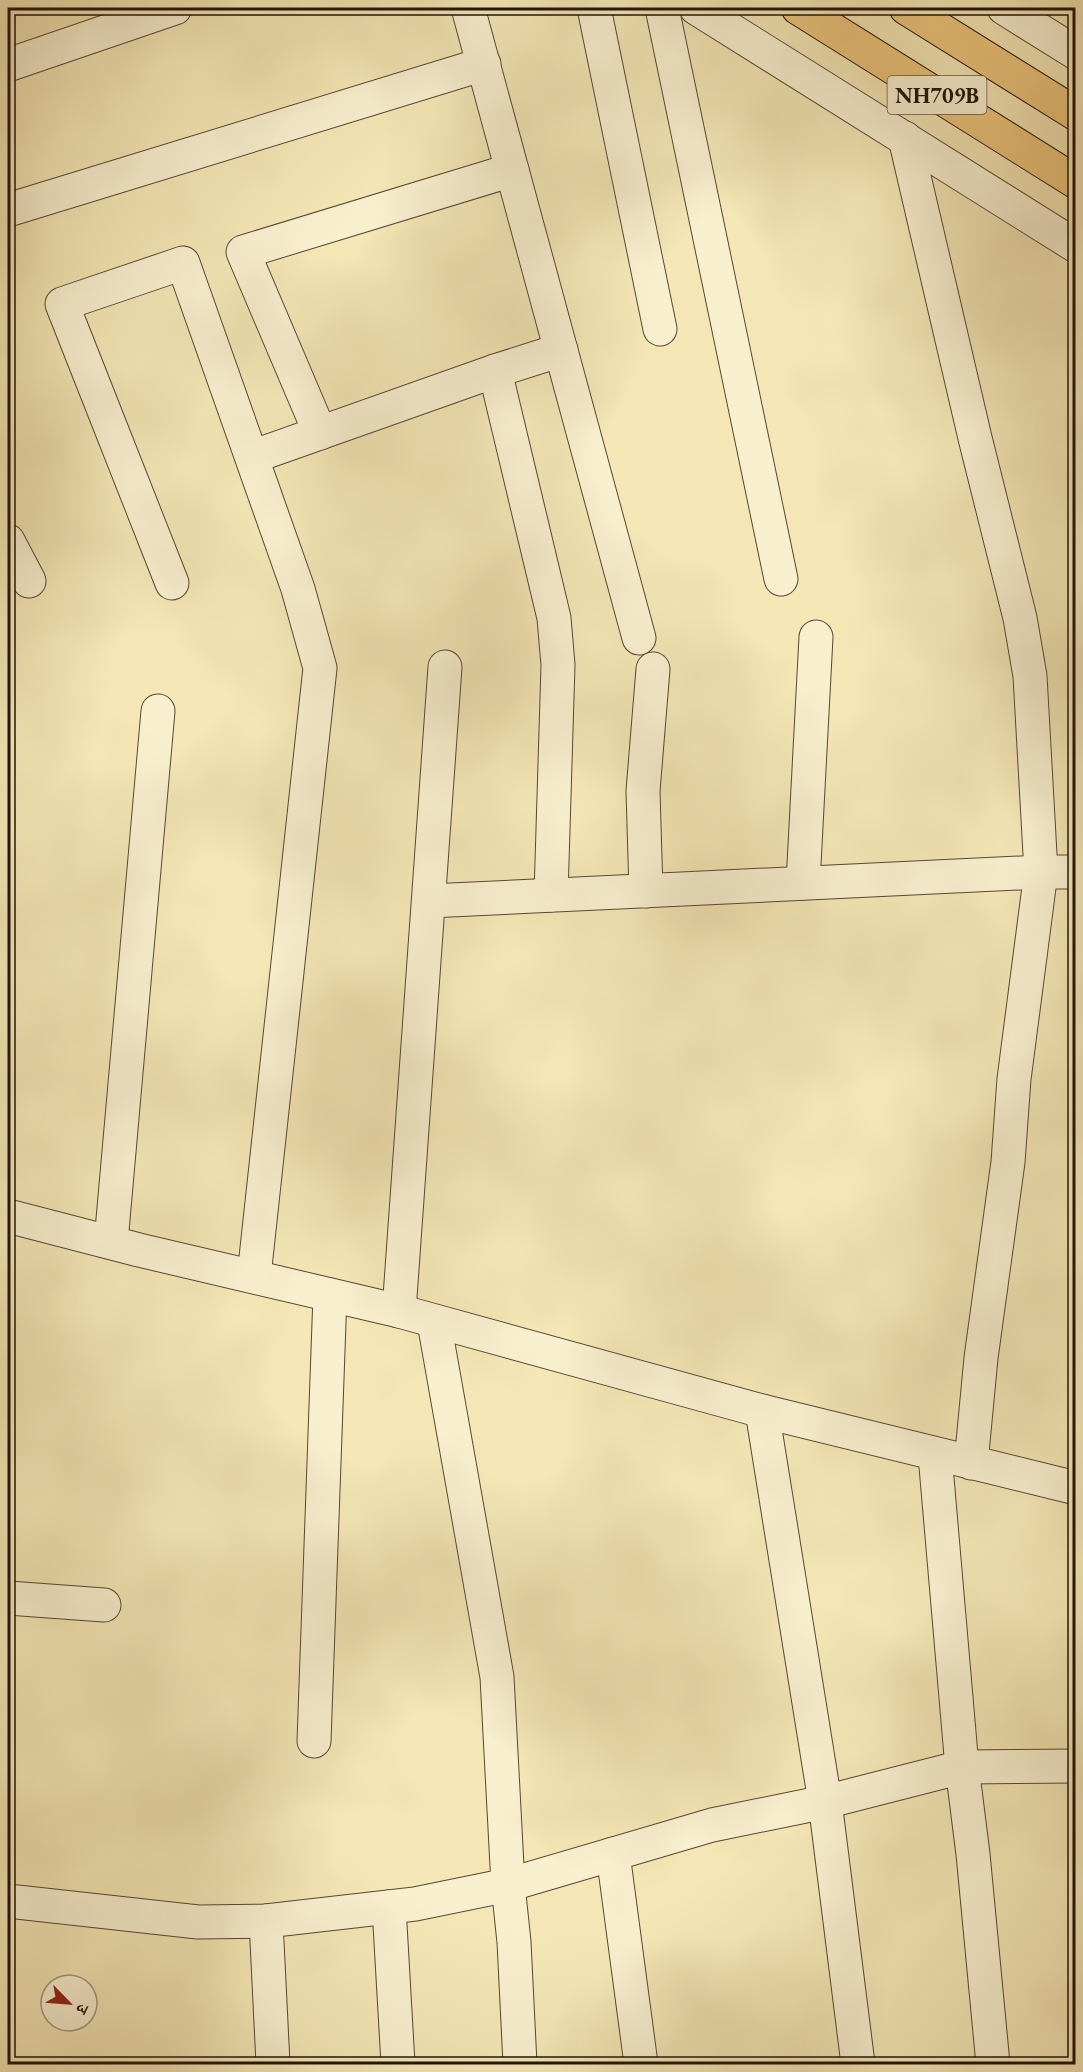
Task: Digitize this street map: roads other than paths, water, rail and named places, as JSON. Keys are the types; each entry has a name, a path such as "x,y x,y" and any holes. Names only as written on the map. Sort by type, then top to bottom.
{"highway":[{"name":"NH709B","path":"798,8 1076,182"},
{"name":"NH709B","path":"906,8 1076,114"}],"street":[{"path":"8,65 175,8"},
{"path":"468,8 639,638"},
{"path":"594,8 660,329"},
{"path":"662,8 781,579"},
{"path":"696,8 1076,246"},
{"path":"1004,8 1076,53"},
{"path":"8,210 484,64"},
{"path":"905,138 975,438 1020,618 1030,676 1041,872 1018,1048 1008,1162 981,1358 971,1463"},
{"path":"320,433 243,252 513,170"},
{"path":"172,582 62,304 183,263 308,621 320,668 254,1276"},
{"path":"252,457 561,350"},
{"path":"495,371 554,618 558,665 551,895"},
{"path":"8,541 29,581"},
{"path":"803,883 816,637"},
{"path":"399,1311 445,667"},
{"path":"646,891 643,791 653,669"},
{"path":"111,1242 158,711"},
{"path":"429,901 1076,872"},
{"path":"8,1216 399,1311 762,1411 1076,1488"},
{"path":"314,1741 330,1295"},
{"path":"434,1322 497,1677 520,2064"},
{"path":"762,1411 825,1802 858,2064"},
{"path":"935,1455 962,1767 973,1854 993,2064"},
{"path":"8,1598 104,1605"},
{"path":"8,1901 198,1923 266,1921 415,1904 508,1885 712,1825 825,1802 962,1767 1076,1766"},
{"path":"613,1854 641,2064"},
{"path":"389,1907 398,2064"},
{"path":"266,1921 273,2064"}]}
